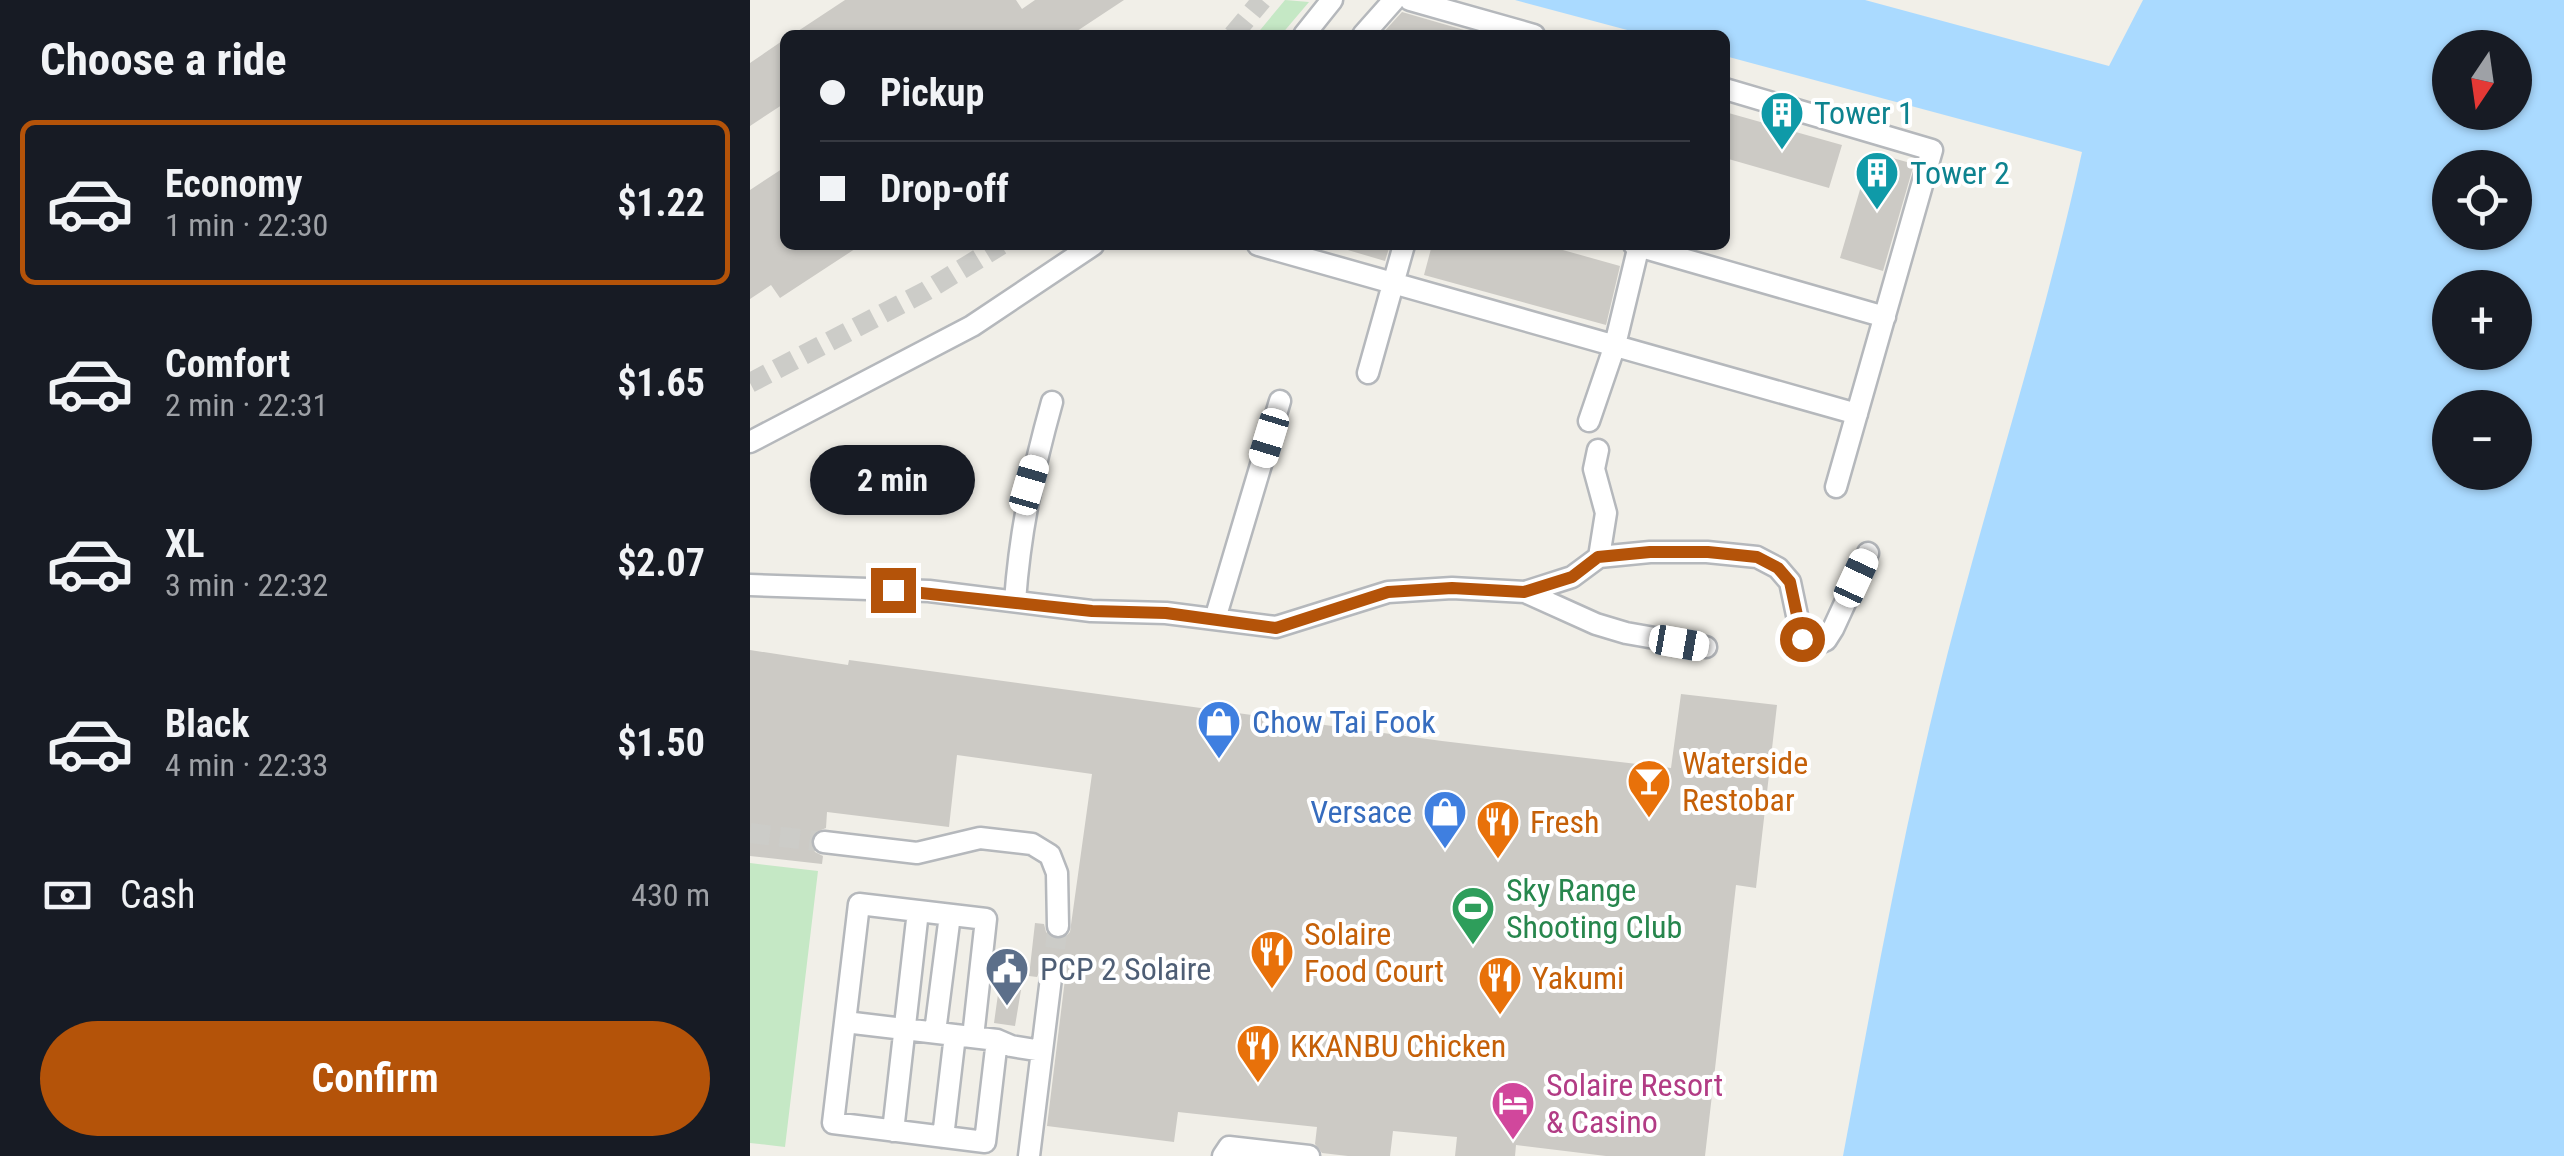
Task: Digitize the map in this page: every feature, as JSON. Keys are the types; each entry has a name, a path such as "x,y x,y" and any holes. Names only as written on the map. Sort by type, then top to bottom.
{"street":[{"path":"1308,30 1332,0"},
{"path":"1367,30 1394,0"},
{"path":"1410,0 1516,30"},
{"path":"1730,90 1932,150 1836,487"},
{"path":"750,442 972,326 1086,250"},
{"path":"1275,250 1857,414"},
{"path":"1368,374 1403,250"},
{"path":"1589,421 1615,344 1637,250"},
{"path":"1652,250 1885,317"},
{"path":"1215,619 1280,401"},
{"path":"1014,602 1029,485 1052,402"},
{"path":"1598,450 1594,469 1606,513 1598,557"},
{"path":"750,585 929,591 1276,628 1388,592 1452,588 1524,592 1572,577 1598,557 1650,552 1757,557 1778,568 1790,582 1802,639 1817,644 1826,640 1833,629 1868,553"},
{"path":"1524,592 1596,624 1706,647"},
{"path":"824,842 917,852 980,838 1032,844 1050,855 1058,872 1058,926"},
{"path":"954,1035 986,919 858,904 833,1124 985,1142 997,1040"},
{"path":"893,1130 918,911"},
{"path":"944,1136 954,1035 950,915"},
{"path":"1029,1156 1045,1055 1051,978"},
{"path":"845,1022 997,1040 1045,1055"},
{"path":"1224,1156 1228,1147 1309,1156"}],"green space":[{"path":"1285,0 1309,2 1285,30 1260,30"},
{"path":"750,863 818,871 785,1147 750,1143"}],"water":[{"path":"1515,0 1865,0 2109,66 2143,0 2564,0 2564,1156 1843,1156 1925,748 2082,152 1730,57 1730,30 1627,30"}],"building":[{"path":"845,0 1016,0 1022,9 1035,0 1124,0 1079,30 800,30"},
{"path":"1402,12 1464,30 1386,30"},
{"path":"780,42 780,106 750,126 750,63"},
{"name":"Tower 1","path":"1730,113 1842,145 1829,188 1730,159"},
{"name":"Tower 2","path":"1871,152 1914,164 1883,271 1840,258"},
{"path":"780,170 780,250 853,250 780,298 771,285 750,299 750,190"},
{"path":"1348,250 1388,250 1385,261"},
{"path":"1431,250 1563,250 1620,266 1606,325 1424,275"},
{"path":"750,650 1671,768 1681,694 1777,705 1756,888 1736,885 1705,1156 1606,1156 1516,1145 1515,1156 1455,1156 1457,1137 1393,1131 1390,1156 1348,1156 1322,1153 1315,1144 1317,1127 1178,1112 1174,1142 1047,1126 1065,979 1060,968 1052,964 1041,969 1037,977 1029,976 1035,923 1044,924 1052,938 1064,938 1070,932 1092,774 957,755 949,827 827,812 826,828 814,833 810,841 815,852 823,856 822,864 750,856"},
{"name":"PCP 2 Solaire","path":"999,987 1021,990 1015,1026 994,1023"}],"tunnel":[{"path":"1237,30 1262,0"},
{"path":"750,383 926,291 993,250"},
{"path":"750,833 824,842"},
{"path":"1051,978 1058,926"}],"place":[{"name":"Tower 1","path":"1782,151"},
{"name":"Tower 2","path":"1877,211"},
{"name":"Chow Tai Fook","path":"1219,760"},
{"name":"Waterside Restobar","path":"1649,819"},
{"name":"Versace","path":"1445,850"},
{"name":"Fresh","path":"1498,860"},
{"name":"Sky Range Shooting Club","path":"1473,946"},
{"name":"Solaire Food Court","path":"1272,990"},
{"name":"PCP 2 Solaire","path":"1007,1007"},
{"name":"Yakumi","path":"1500,1016"},
{"name":"KKANBU Chicken","path":"1258,1084"},
{"name":"Solaire Resort & Casino","path":"1513,1141"}],"route":[{"path":"893,590 1092,611 1166,613 1276,628 1388,592 1452,588 1524,592 1572,577 1598,557 1708,552 1757,557 1778,568 1790,582 1802,639"}]}
